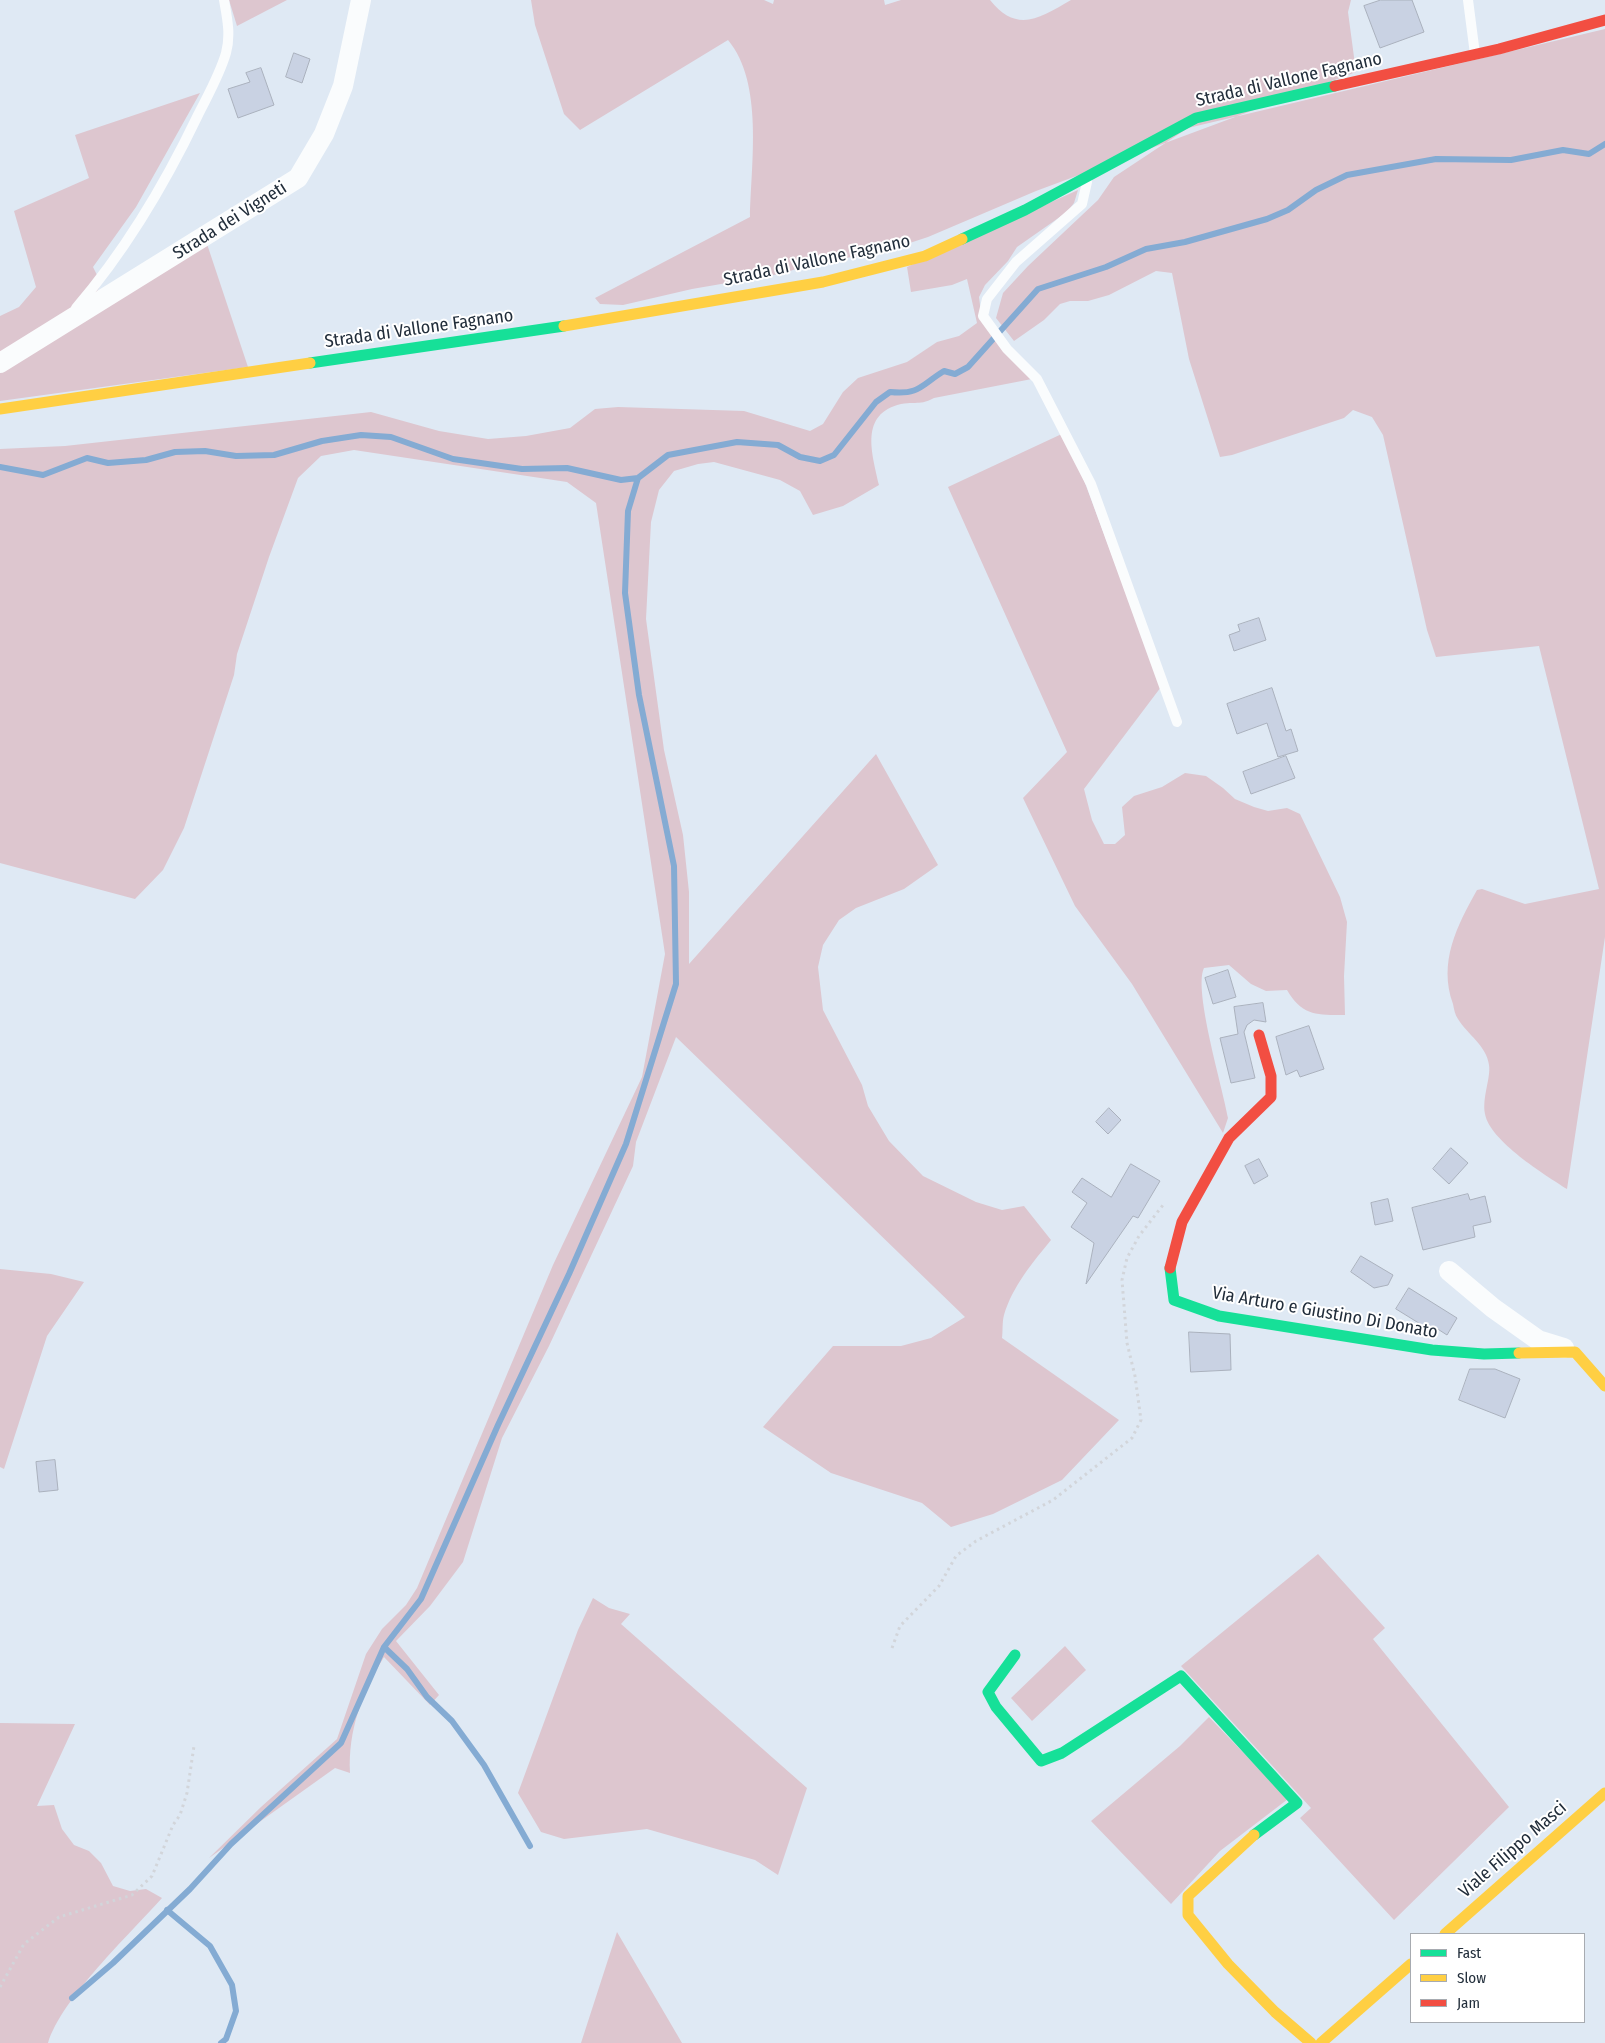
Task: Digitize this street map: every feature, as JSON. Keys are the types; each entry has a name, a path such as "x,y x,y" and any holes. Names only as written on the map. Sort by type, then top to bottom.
{"street":[{"name":"Strada dei Vigneti","path":"0,363 60,328 298,178 324,134 343,86 361,0"},
{"name":"Strada di Vallone Fagnano","path":"0,409 585,324 823,282 925,256 1025,210 1196,118 1475,55 1605,20"},
{"name":"Via Arturo e Giustino Di Donato","path":"1259,1035 1270,1076 1271,1097 1229,1138 1182,1222 1170,1268 1174,1300 1218,1316 1432,1350 1484,1354 1575,1352"},
{"path":"1449,1271 1493,1308 1538,1340 1575,1352 1605,1386"},
{"path":"1015,1655 988,1692 996,1707 1041,1761 1062,1753 1181,1676 1200,1694 1298,1803 1246,1841 1188,1896 1188,1915 1228,1964 1275,2012 1311,2043"},
{"name":"Viale Filippo Masci","path":"1446,1933 1605,1793"},
{"path":"1321,2043 1410,1965"}],"lane":[{"path":"60,328 95,287 128,241 191,130 226,52 229,30 224,0"},
{"path":"1468,0 1475,55"},
{"path":"1088,176 1082,204 1016,262 987,299 983,316 1007,349 1037,379 1091,484 1177,722"}],"path":[{"path":"892,1648 900,1626 939,1586 956,1556 976,1542 1053,1500 1132,1438 1141,1420 1124,1315 1122,1280 1127,1258 1145,1228 1168,1200 1178,1197 1192,1202"},
{"path":"0,1987 24,1944 59,1917 132,1895 152,1876 172,1825 180,1815 187,1793 194,1746"}],"shaded area":[{"path":"229,0 287,0 237,26"},
{"path":"531,0 764,0 773,4 774,0 884,0 885,5 901,0 990,0 1010,17 1019,20 1029,20 1039,17 1071,0 1351,0 1348,12 1356,72 1036,191 928,237 876,254 814,262 785,273 692,289 623,305 600,304 595,298 750,217 753,125 747,78 739,58 728,40 580,130 564,114 535,25"},
{"path":"1605,29 1605,937 1567,1189 1507,1146 1489,1124 1484,1108 1489,1065 1481,1046 1456,1016 1449,989 1448,974 1452,945 1463,917 1477,890 1482,889 1525,904 1599,889 1539,646 1436,657 1427,630 1383,435 1372,417 1353,410 1344,418 1232,455 1220,457 1189,359 1172,273 1156,271 1109,295 1088,301 1070,301 1060,304 1044,320 1014,341 996,318 1003,293 1028,266 1098,200 1114,177 1188,128"},
{"path":"200,93 136,207 93,267 101,283 85,317 206,241 248,367 0,401 0,316 19,307 36,287 14,211 89,178 75,135"},
{"path":"1078,190 1074,203 1067,212 1017,247 1008,261 985,285 979,297 981,313 1037,378 934,398 921,403 901,404 888,409 879,416 872,436 872,448 879,485 843,506 813,515 800,491 780,480 714,462 698,464 674,471 659,490 651,522 646,619 664,750 683,835 689,892 689,964 876,754 938,865 904,889 856,908 839,920 823,945 818,967 823,1010 862,1085 868,1106 889,1141 923,1176 976,1202 1002,1210 1024,1206 1051,1240 1024,1275 1012,1295 1004,1315 1002,1338 1119,1420 1062,1480 993,1514 951,1527 922,1503 831,1473 763,1427 833,1346 901,1346 931,1338 965,1317 676,1037 636,1142 633,1166 549,1346 502,1438 463,1562 430,1606 396,1641 439,1695 430,1705 384,1657 369,1684 358,1712 351,1742 350,1773 335,1768 209,1858 261,1807 337,1739 366,1654 382,1629 406,1605 417,1588 553,1265 642,1077 665,954 596,503 567,482 354,450 321,456 298,478 269,557 237,654 234,675 184,828 163,870 135,899 0,863 0,449 65,446 371,412 439,431 488,439 526,436 570,428 595,409 618,407 744,411 810,431 823,424 843,392 858,378 907,362 937,342 959,336 977,323 967,279 952,285 911,292 907,267"},
{"path":"1066,432 1161,687 1084,789 1092,820 1104,844 1115,844 1125,835 1122,807 1134,796 1162,787 1185,773 1206,776 1235,799 1254,807 1268,811 1287,808 1300,814 1340,897 1347,922 1344,976 1345,1015 1326,1015 1311,1012 1298,1005 1287,990 1266,991 1251,984 1229,965 1204,968 1202,996 1205,1017 1228,1118 1223,1133 1132,984 1075,906 1023,798 1067,752 948,487"},
{"path":"0,1269 51,1274 84,1282 47,1336 4,1469 0,1467"},
{"path":"1318,1554 1385,1628 1373,1639 1509,1807 1394,1920 1300,1818 1311,1808 1181,1666"},
{"path":"593,1598 609,1608 630,1614 621,1624 807,1788 778,1875 755,1860 647,1829 564,1839 541,1832 518,1793 578,1630"},
{"path":"1065,1646 1086,1670 1032,1721 1011,1698"},
{"path":"1209,1717 1288,1799 1220,1851 1171,1904 1091,1821 1180,1746"},
{"path":"0,1723 75,1724 37,1806 54,1805 62,1829 74,1845 89,1851 101,1863 113,1886 130,1891 146,1889 162,1898 115,1948 82,1987 56,2025 48,2043 0,2043"},
{"path":"617,1932 682,2043 581,2043"}],"building":[{"path":"1381,0 1412,0 1424,32 1380,48 1364,6"},
{"path":"294,53 310,59 302,83 286,77"},
{"path":"261,68 274,105 238,118 228,89 250,82 246,73"},
{"path":"1259,618 1266,640 1234,651 1229,635 1240,631 1238,625"},
{"path":"1272,688 1286,731 1291,729 1298,751 1278,757 1267,723 1237,734 1227,704"},
{"path":"1286,756 1295,778 1251,794 1243,772"},
{"path":"1228,970 1236,997 1213,1004 1205,978"},
{"path":"1263,1003 1266,1022 1254,1020 1247,1025 1244,1032 1255,1078 1231,1083 1220,1038 1238,1034 1234,1007"},
{"path":"1309,1026 1324,1069 1300,1077 1297,1070 1286,1075 1276,1037"},
{"path":"1109,1108 1121,1120 1108,1134 1096,1122"},
{"path":"1451,1148 1468,1163 1449,1184 1433,1169"},
{"path":"1259,1159 1268,1176 1254,1184 1245,1166"},
{"path":"1131,1164 1160,1181 1138,1218 1133,1216 1086,1284 1094,1243 1071,1227 1087,1203 1072,1192 1082,1178 1111,1197"},
{"path":"1468,1194 1470,1200 1485,1196 1491,1222 1473,1226 1475,1237 1423,1250 1412,1208"},
{"path":"1388,1199 1393,1221 1375,1225 1371,1203"},
{"path":"1361,1256 1393,1275 1388,1285 1374,1288 1351,1272"},
{"path":"1409,1288 1457,1318 1447,1335 1433,1326 1430,1330 1396,1309"},
{"path":"1189,1332 1230,1334 1231,1370 1191,1372"},
{"path":"1470,1369 1495,1369 1520,1379 1505,1418 1459,1400"},
{"path":"55,1460 58,1490 39,1492 36,1462"}],"waterway":[{"path":"0,467 43,475 87,458 108,463 146,460 175,452 205,451 236,456 274,455 322,441 361,435 391,437 453,459 522,469 567,468 621,480 638,478 668,455 737,442 778,445 800,457 820,461 834,455 876,402 890,392 908,392 920,388 944,371 955,374 968,367 1038,289 1106,267 1146,249 1185,242 1267,219 1288,210 1316,190 1347,175 1436,159 1511,160 1563,150 1589,154 1605,144"},
{"path":"72,1998 113,1963 190,1889 231,1844 341,1743 384,1647 421,1599 626,1144 676,984 674,866 639,695 625,593 628,511 638,478"},
{"path":"384,1647 407,1669 427,1697 452,1721 484,1765 530,1846"},
{"path":"167,1910 210,1946 232,1985 236,2011 226,2039 221,2043"}],"traffic: fast":[{"path":"962,239 1025,210 1196,118 1335,86"},
{"path":"310,363 564,326"},
{"path":"1170,1268 1174,1300 1219,1316 1432,1350 1484,1354 1519,1353"},
{"path":"1015,1655 988,1692 996,1707 1041,1761 1062,1753 1181,1676 1297,1803 1254,1835"}],"traffic: slow":[{"path":"564,326 823,282 925,256 962,239"},
{"path":"0,409 310,363"},
{"path":"1519,1353 1575,1352 1605,1386"},
{"path":"1446,1933 1605,1793"},
{"path":"1254,1835 1188,1896 1188,1915 1228,1964 1275,2012 1311,2043"},
{"path":"1321,2043 1410,1965"}],"traffic: jam":[{"path":"1335,86 1499,49 1605,20"},
{"path":"1170,1268 1182,1222 1229,1138 1271,1097 1271,1076 1259,1035"}]}
